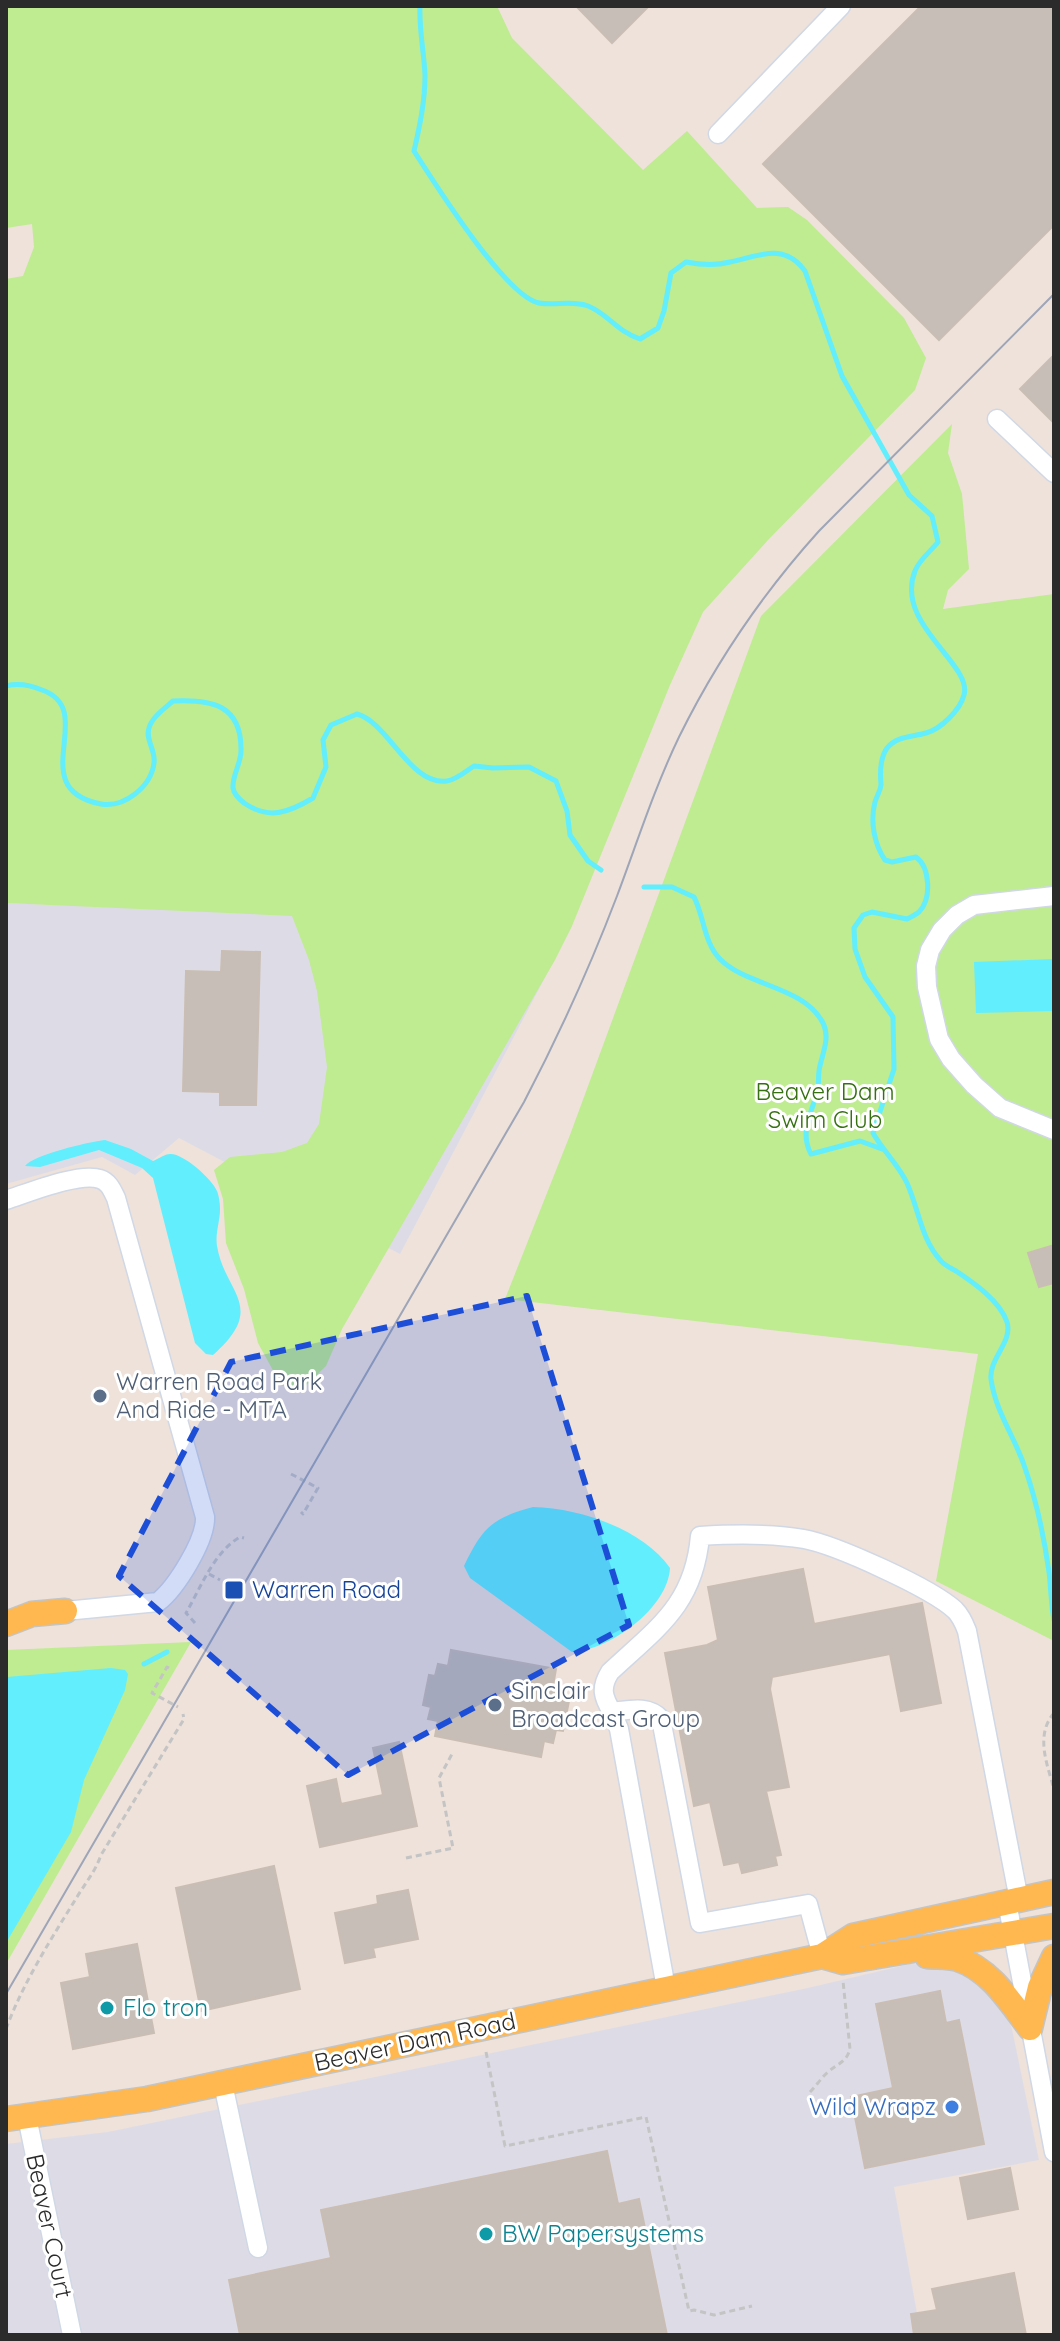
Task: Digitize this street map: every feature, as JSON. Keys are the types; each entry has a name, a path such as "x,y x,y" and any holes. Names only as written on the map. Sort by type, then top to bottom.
{"main road":[{"path":"6,1624 32,1614 65,1611"},
{"name":"Beaver Dam Road","path":"13,2114 147,2099 223,2084 822,1956 853,1936 1054,1892"},
{"name":"Beaver Dam Road","path":"822,1956 843,1962 1054,1926"},
{"path":"897,1952 957,1959 972,1966 992,1981 1030,2028"},
{"path":"1030,2028 1040,1987 1054,1957"}],"street":[{"path":"718,134 841,6"},
{"path":"997,419 1054,473"},
{"path":"1054,896 974,905 957,915 942,930 930,950 926,966 927,987 939,1039 951,1059 1000,1108 1054,1130"},
{"path":"6,1200 89,1177 104,1181 110,1187 120,1213 205,1517 201,1538 169,1594 158,1602 65,1611"},
{"path":"666,1988 619,1729 603,1695 604,1681 676,1607 689,1586 697,1564 700,1536 737,1533 823,1543 931,1594 953,1608 967,1631 1013,1901 1013,1934 1054,2152"},
{"path":"612,1712 646,1710 656,1713 661,1719 700,1923 808,1904 822,1956"},
{"path":"223,2084 258,2248"},
{"name":"Beaver Court","path":"13,2114 72,2335"}],"path":[{"path":"291,1474 318,1488 303,1514 301,1512"},
{"path":"195,1623 186,1613 209,1573 226,1545 244,1538"},
{"path":"209,1573 220,1580"},
{"path":"227,1584 243,1594"},
{"path":"169,1668 152,1693 178,1707"},
{"path":"1054,1713 1046,1723 1043,1736 1054,1789"},
{"path":"6,2029 16,2003 79,1894 94,1875 109,1842 184,1719 183,1714"},
{"path":"406,1858 453,1848 439,1778 452,1754"},
{"path":"810,2092 849,2055 843,1977"},
{"path":"486,2052 505,2146 646,2117 689,2311 714,2315 752,2306"}],"highlighted area":[{"path":"527,1296 629,1625 348,1775 119,1576 231,1362"}],"shaded area":[{"path":"6,903 572,926 400,1254 179,1138 135,1175 102,1157 6,1184"},
{"path":"910,1964 945,1965 977,1978 1003,2005 1012,2029 1039,2160 894,2187 921,2335 6,2335 6,2144 108,2132 808,1988"}],"green space":[{"path":"6,6 497,6 512,38 643,170 687,131 757,208 788,207 807,220 904,318 926,358 915,390 768,540 703,612 555,960 342,1329 326,1366 300,1391 281,1385 258,1343 244,1289 226,1243 223,1199 214,1170 230,1157 282,1152 307,1143 319,1124 327,1067 317,991 292,916 6,903 6,279 23,276 34,247 32,224 6,228"},
{"name":"Beaver Dam Swim Club","path":"952,424 948,453 962,494 969,569 948,590 943,609 1054,594 1054,1641 936,1581 978,1354 505,1299 570,1135 761,616"},
{"path":"191,1642 6,1964 6,1650"}],"water":[{"path":"1054,959 1054,1011 976,1013 974,962"},
{"path":"105,1140 153,1161 168,1154 176,1155 203,1174 217,1191 220,1209 217,1246 241,1312 229,1338 213,1355 206,1354 195,1343 153,1178 142,1168 99,1150 40,1167 25,1166 49,1153"},
{"path":"533,1507 570,1511 609,1523 644,1542 658,1554 670,1568 667,1583 648,1612 603,1644 572,1652 470,1578 464,1566 490,1526"},
{"path":"111,1668 125,1670 128,1674 125,1690 84,1780 71,1832 6,1943 7,1677"}],"building":[{"path":"576,6 649,6 612,43"},
{"path":"921,6 1054,6 1054,225 939,340 763,164"},
{"path":"1054,355 1054,423 1020,389"},
{"path":"222,951 260,952 256,1105 220,1105 220,1092 183,1091 186,971 221,972"},
{"path":"1051,1246 1054,1283 1039,1287 1028,1253"},
{"path":"803,1569 814,1624 922,1603 941,1703 901,1711 890,1654 772,1677 770,1689 789,1787 766,1791 781,1855 775,1856 777,1865 742,1873 739,1862 724,1865 710,1802 694,1806 665,1653 718,1640 708,1587"},
{"path":"451,1650 556,1669 553,1686 564,1688 561,1700 569,1701 563,1731 556,1730 553,1743 544,1741 541,1757 435,1736 438,1721 428,1719 431,1707 423,1705 429,1675 435,1676 438,1664 448,1666"},
{"path":"399,1742 417,1826 320,1847 307,1786 336,1779 341,1804 383,1795 373,1748"},
{"path":"274,1866 300,1989 201,2011 176,1888"},
{"path":"408,1890 418,1939 373,1948 375,1957 345,1963 335,1913 378,1904 377,1896"},
{"name":"Flo tron","path":"137,1944 154,2033 73,2049 61,1983 90,1977 86,1954"},
{"path":"940,1991 946,2023 959,2020 984,2144 865,2168 851,2097 893,2088 876,2004"},
{"name":"BW Papersystems","path":"607,2151 618,2204 639,2199 667,2335 240,2335 229,2280 331,2258 321,2210"},
{"path":"1010,2168 1018,2209 968,2219 960,2178"},
{"path":"1014,2273 1026,2335 914,2335 911,2314 937,2310 932,2289"}],"waterway":[{"path":"420,6 425,85 414,151 471,236 508,281 539,303 588,306 640,339 658,328 671,273 686,262 719,264 770,253 788,257 805,271 842,376 909,495 932,516 938,542 917,567 911,590 915,608 924,625 964,683 964,695 944,723 932,731 895,741 887,748 882,761 881,786 873,817 878,847 885,860 892,862 916,857 924,868 928,883 926,899 919,912 907,919 872,912 863,915 854,928 855,949 865,977 893,1017 894,1069 873,1133 907,1183 934,1252 944,1264 986,1293 1007,1322 1007,1336 991,1371 991,1379 996,1401 1024,1465 1036,1504 1047,1558 1054,1620"},
{"path":"6,686 33,687 58,700 65,714 63,767 67,783 78,796 101,804 119,803 127,799 148,780 154,763 149,728 156,716 173,701 212,704 230,714 240,736 241,751 234,790 244,803 270,813 287,811 313,798 326,767 323,740 331,725 357,714 379,729 410,764 434,780 450,780 474,766 529,767 556,781 567,811 570,835 588,861 601,870"},
{"path":"644,887 672,887 694,897 707,937 720,959 744,975 803,1001 823,1023 826,1041 818,1090 806,1130 811,1154 860,1141 882,1149"},
{"path":"144,1664 167,1652"}],"tram line":[{"path":"6,1994 524,1102 596,949 670,757 693,709 725,655 760,604 819,531 1054,294"}],"place":[{"name":"Warren Road Park And Ride - MTA","path":"100,1396"},
{"name":"Warren Road","path":"234,1590"},
{"name":"Sinclair Broadcast Group","path":"495,1705"},
{"name":"Flo tron","path":"107,2008"},
{"name":"Wild Wrapz","path":"952,2107"},
{"name":"BW Papersystems","path":"486,2234"}]}
